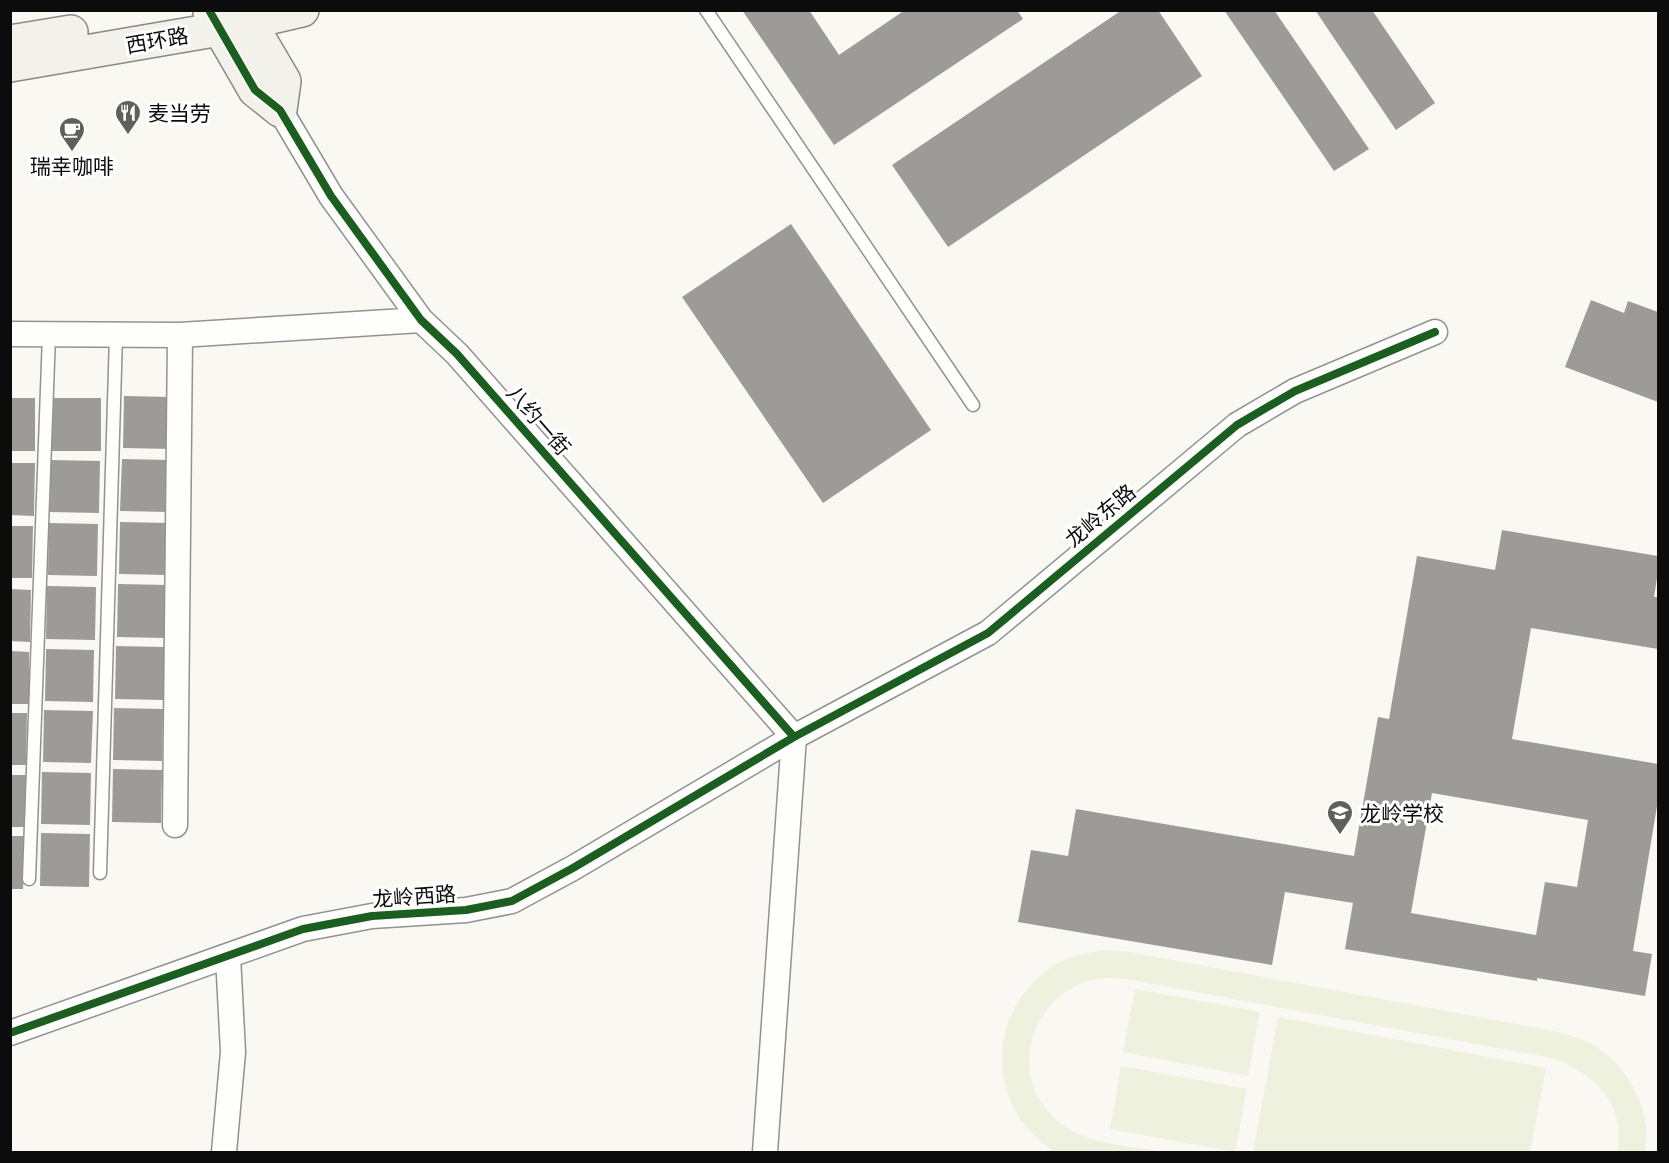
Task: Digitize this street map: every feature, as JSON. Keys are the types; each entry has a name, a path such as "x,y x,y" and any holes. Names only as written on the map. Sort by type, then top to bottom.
{"main road":[{"name":"西环路","path":"10,42 224,16 302,10"},
{"name":"西环路","path":"10,65 224,16"},
{"path":"224,16 255,90 280,110"}],"street":[{"name":"八约一街","path":"280,110 331,196 421,320 457,354 794,737"},
{"path":"10,334 180,335 421,320"},
{"name":"龙岭东路","path":"794,737 988,633 1237,425 1295,391 1435,332"},
{"path":"175,825 180,335"},
{"path":"765,1152 794,737"},
{"name":"龙岭西路","path":"10,1033 303,929 372,916 466,910 512,901 573,868 794,737"},
{"path":"224,1152 233,1052 228,956"}],"lane":[{"path":"706,10 973,405"},
{"path":"29,879 49,334"},
{"path":"100,873 116,334"}],"green space":[{"path":"1104,950 1129,952 1559,1032 1577,1038 1605,1053 1615,1062 1632,1085 1646,1125 1645,1152 1617,1152 1619,1135 1617,1119 1604,1093 1581,1072 1552,1058 1126,979 1110,978 1085,982 1065,993 1048,1008 1037,1025 1031,1045 1029,1066 1034,1087 1044,1106 1060,1123 1083,1136 1110,1144 1165,1152 1055,1152 1036,1138 1021,1120 1011,1101 1004,1079 1002,1057 1005,1034 1012,1012 1025,992 1043,973 1067,959"},
{"path":"1135,989 1260,1012 1248,1076 1123,1052"},
{"path":"1278,1017 1546,1068 1530,1152 1253,1152"},
{"path":"1121,1066 1247,1089 1235,1152 1110,1129"}],"building":[{"path":"742,10 809,10 839,55 905,10 1017,10 1023,19 834,145"},
{"path":"1122,10 1158,10 1202,76 948,247 892,165"},
{"path":"1224,10 1274,10 1369,149 1334,171"},
{"path":"1315,10 1372,10 1435,103 1396,130"},
{"path":"791,224 931,430 823,503 682,297"},
{"path":"1591,300 1624,313 1628,301 1658,312 1658,402 1565,367"},
{"path":"124,396 173,397 171,449 123,448"},
{"path":"10,398 35,398 35,451 10,451"},
{"path":"52,398 101,398 101,451 52,451"},
{"path":"122,459 170,460 169,512 120,511"},
{"path":"51,460 100,461 99,513 50,512"},
{"path":"10,463 35,463 34,516 10,515"},
{"path":"120,522 169,523 167,575 119,574"},
{"path":"49,523 98,524 97,576 48,575"},
{"path":"10,526 33,526 32,578 10,578"},
{"path":"1502,530 1658,556 1654,597 1658,597 1658,649 1531,628 1512,739 1658,764 1658,800 1633,951 1652,954 1645,996 1537,978 1537,981 1345,949 1353,903 1285,892 1272,965 1018,922 1031,850 1068,856 1076,809 1354,856 1378,717 1389,719 1417,556 1495,570","holes":["1432,793 1588,820 1577,887 1545,882 1536,935 1411,913"]},
{"path":"118,584 167,585 166,638 117,637"},
{"path":"47,586 96,587 95,640 46,639"},
{"path":"10,589 31,590 30,642 10,641"},
{"path":"116,646 165,647 164,700 115,699"},
{"path":"46,649 94,650 93,702 45,701"},
{"path":"10,651 29,652 29,704 10,704"},
{"path":"114,708 163,709 162,761 113,760"},
{"path":"44,710 93,711 91,763 43,762"},
{"path":"10,713 27,713 26,765 10,765"},
{"path":"113,769 162,770 161,823 112,822"},
{"path":"42,772 91,773 90,825 41,824"},
{"path":"10,775 26,775 25,827 10,827"},
{"path":"41,833 90,834 89,887 40,886"},
{"path":"10,836 25,836 23,889 10,889"}],"cycle path":[{"path":"209,10 255,90 280,110 331,196 421,320 457,354 794,737"},
{"path":"10,1033 303,929 372,916 466,910 512,901 573,868 794,737 988,633 1237,425 1295,391 1435,332"}],"place":[{"name":"麦当劳","path":"128,136"},
{"name":"瑞幸咖啡","path":"72,153"},
{"name":"龙岭学校","path":"1340,836"}]}
